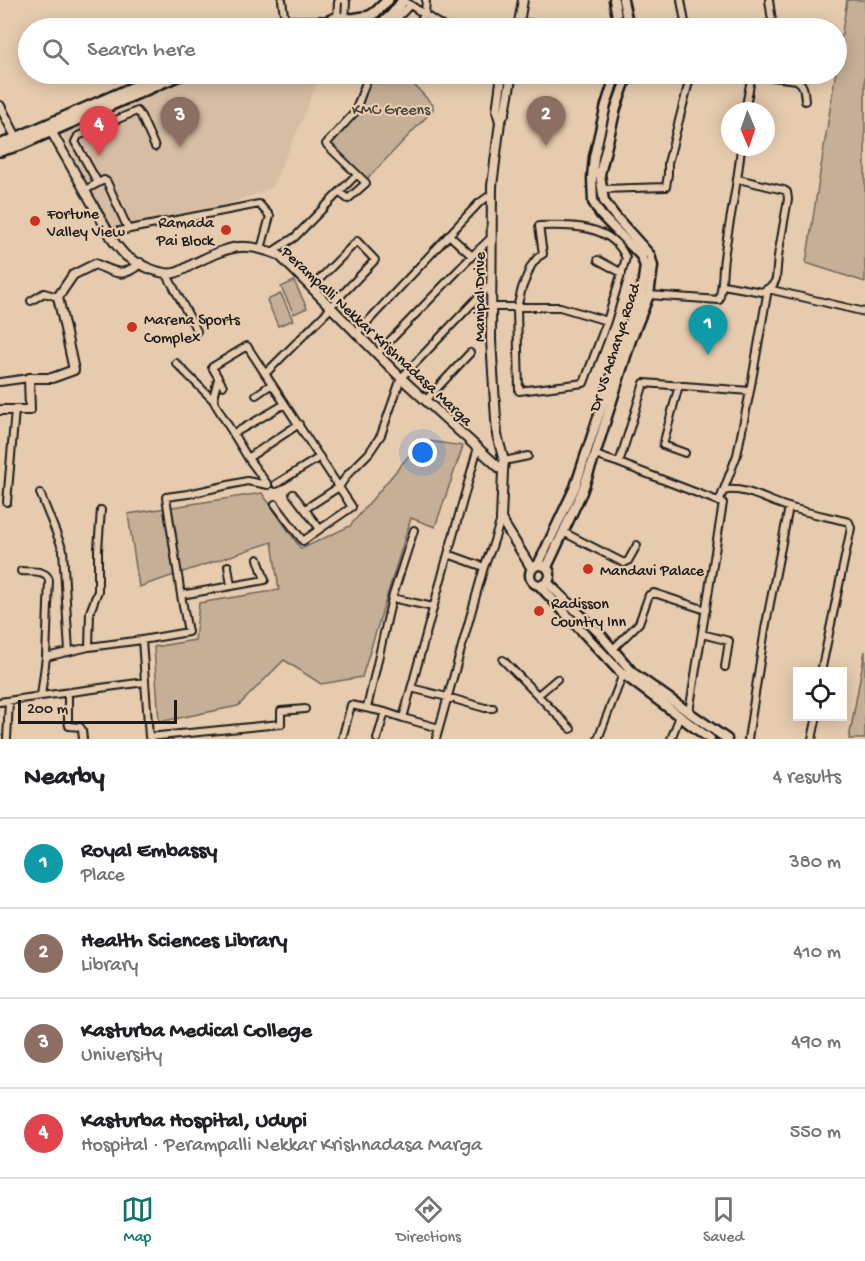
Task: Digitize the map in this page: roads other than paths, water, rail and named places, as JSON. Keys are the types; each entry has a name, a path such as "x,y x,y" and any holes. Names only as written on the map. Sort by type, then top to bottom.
{"highway":[{"path":"358,18 370,16 388,0"},
{"path":"390,18 405,2"},
{"path":"0,151 143,84"},
{"path":"0,145 18,142 51,131 159,84"}],"main road":[{"path":"614,0 617,18"},
{"path":"623,0 627,18"},
{"name":"Dr VS Acharya Road","path":"539,567 563,532 582,492 595,455 641,294 645,266 641,256 601,215 593,202 594,157 613,84"},
{"name":"Dr VS Acharya Road","path":"539,567 575,487 628,338 649,295 653,266 650,255 604,201 600,174 616,108 624,84"},
{"path":"606,105 616,108"},
{"path":"543,584 550,576 549,570 539,567 530,575 532,581 543,584 599,633 633,673 727,739"},
{"path":"543,584 623,674 710,739"}],"street":[{"path":"282,0 284,18"},
{"path":"340,18 338,2 342,0"},
{"path":"422,18 425,14 426,0"},
{"path":"519,18 523,0"},
{"path":"681,0 684,18"},
{"path":"769,0 772,18"},
{"path":"395,18 405,2 431,18"},
{"path":"340,193 348,199 366,183 326,144 355,112 365,84"},
{"path":"499,84 497,111 500,122"},
{"path":"500,122 505,112 510,84"},
{"path":"602,189 666,187 668,163 688,84"},
{"path":"747,102 750,84"},
{"path":"802,84 805,101"},
{"path":"0,106 18,142"},
{"path":"98,183 75,142 78,136 137,111 155,147"},
{"name":"Manipal Drive","path":"500,122 492,194 491,340 497,435 504,461 503,471"},
{"path":"51,131 114,242 124,254 156,271 166,273 197,331"},
{"path":"649,295 719,300 740,156"},
{"path":"272,252 295,237 357,174"},
{"path":"723,285 762,292 773,285 776,279 788,195 784,190 738,179"},
{"path":"86,190 104,180 107,182 128,229"},
{"path":"356,334 479,203 492,194"},
{"path":"109,233 259,204 270,216 261,249"},
{"path":"539,226 579,226 595,230 611,239 626,258 622,273 584,382 519,391 517,308 531,266 543,254 539,226"},
{"path":"449,235 472,256"},
{"path":"377,354 492,237"},
{"path":"265,374 375,260 357,241 311,288"},
{"name":"Perampalli Nekkar Krishnadasa Marga","path":"166,273 174,273 226,249 239,246 261,249 279,255 401,378 503,471"},
{"path":"598,260 622,273"},
{"path":"0,382 28,378 52,378 74,370 58,297 73,275 95,264 118,273 131,271 140,263"},
{"path":"305,509 339,487 348,474 369,453 381,435 401,378 491,284"},
{"path":"768,289 865,312"},
{"path":"719,502 737,455 768,289"},
{"path":"31,300 44,293 58,297"},
{"path":"491,308 560,307 607,321"},
{"path":"223,386 212,367 247,346 352,507 303,541 275,504"},
{"path":"426,400 470,353"},
{"path":"46,657 89,647 188,632 166,497 247,481 268,485 248,458 214,402 176,363"},
{"path":"1,410 30,410 28,378"},
{"path":"214,402 218,379"},
{"path":"619,463 644,383 750,390"},
{"path":"256,395 272,384"},
{"path":"679,385 663,445 685,453"},
{"path":"233,434 285,404"},
{"path":"7,502 15,410"},
{"path":"248,458 299,424"},
{"path":"403,718 478,447"},
{"path":"595,455 723,503 689,712"},
{"path":"504,461 528,456"},
{"path":"276,484 320,457"},
{"path":"436,739 484,567 501,519 503,471"},
{"path":"724,491 731,489 750,493 789,507 849,522 822,667"},
{"path":"40,493 63,550 69,652"},
{"path":"293,494 320,529"},
{"path":"748,739 765,629 789,507"},
{"path":"89,647 90,612 98,591 101,510"},
{"path":"501,519 539,567"},
{"path":"367,708 392,598 414,530"},
{"path":"563,532 624,563 628,561 637,545"},
{"path":"519,548 539,567"},
{"path":"448,554 484,567"},
{"path":"181,595 265,580 258,559"},
{"path":"228,566 231,586"},
{"path":"21,571 44,573 49,580 46,657 41,696"},
{"path":"613,649 639,623 649,595 654,593 706,610"},
{"path":"392,598 433,607"},
{"path":"702,634 729,641 725,667"},
{"path":"142,640 149,738 281,724 281,711 305,709"},
{"path":"503,660 571,729"},
{"path":"598,739 623,674"},
{"path":"538,695 557,679"},
{"path":"0,702 145,682"},
{"path":"411,688 485,708 493,708"},
{"path":"68,693 69,726 80,727 83,739"},
{"path":"7,739 9,701"},
{"path":"342,739 351,705 385,712 439,728"},
{"path":"377,739 385,712"},
{"path":"671,739 680,716"},
{"path":"812,739 816,721"}],"place":[{"name":"Health Sciences Library","path":"546,146"},
{"name":"Kasturba Medical College","path":"180,147"},
{"name":"Kasturba Hospital, Udupi","path":"99,156"},
{"name":"Fortune Valley View","path":"35,221"},
{"name":"Ramada Pai Block","path":"226,230"},
{"name":"Marena Sports Complex","path":"132,327"},
{"name":"Royal Embassy","path":"708,355"},
{"name":"Mandavi Palace","path":"588,569"},
{"name":"Radisson Country Inn","path":"539,611"}],"park label":[{"name":"KMC Greens","path":"391,108"}]}
